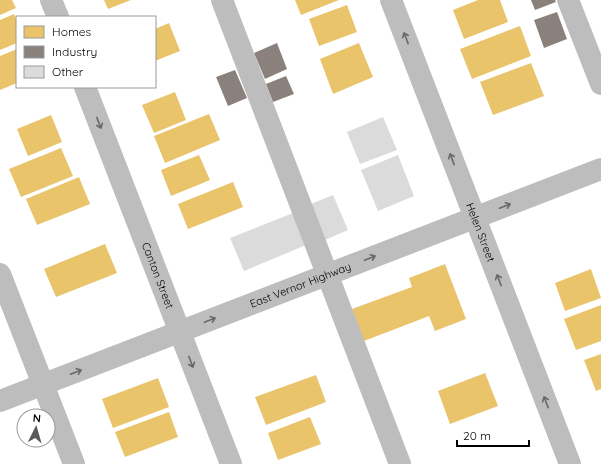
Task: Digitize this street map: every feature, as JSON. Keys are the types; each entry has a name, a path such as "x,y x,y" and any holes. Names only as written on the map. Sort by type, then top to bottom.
{"street":[{"path":"51,0 58,16"},
{"path":"222,0 400,464"},
{"name":"Helen Street","path":"391,0 570,464"},
{"path":"568,0 601,84"},
{"name":"Canton Street","path":"85,88 231,464"},
{"name":"East Vernor Highway","path":"0,401 601,169"},
{"path":"0,274 74,464"}],"building: Homes":[{"path":"0,0 12,0 16,8 0,15"},
{"path":"104,0 131,0 108,9"},
{"path":"295,0 339,0 301,15"},
{"path":"478,0 500,0 508,22 464,39 453,10"},
{"path":"347,5 357,32 319,46 309,19"},
{"path":"14,14 16,19 16,43 0,50 0,20"},
{"path":"169,23 180,51 156,61 156,29"},
{"path":"520,26 531,56 472,79 460,49"},
{"path":"359,43 373,77 333,94 320,59"},
{"path":"16,49 16,83 0,90 0,56"},
{"path":"531,63 544,96 493,115 480,82"},
{"path":"175,92 186,120 154,133 142,105"},
{"path":"209,114 220,140 165,163 154,136"},
{"path":"51,115 62,142 28,156 17,129"},
{"path":"61,148 73,176 21,197 9,169"},
{"path":"199,155 210,180 171,196 161,170"},
{"path":"79,177 90,204 37,225 26,199"},
{"path":"233,182 243,207 188,229 178,204"},
{"path":"105,244 117,273 56,297 44,269"},
{"path":"445,264 466,319 435,331 429,316 364,341 352,309 412,287 409,278"},
{"path":"591,269 601,298 565,311 555,283"},
{"path":"601,305 601,341 576,350 564,319"},
{"path":"601,354 601,389 596,391 584,360"},
{"path":"485,373 498,406 450,424 438,391"},
{"path":"316,375 326,402 266,425 255,397"},
{"path":"158,378 169,407 113,428 102,399"},
{"path":"169,412 178,437 125,457 115,432"},
{"path":"310,417 321,444 278,460 268,433"}],"building: Industry":[{"path":"531,0 555,0 556,2 535,10"},
{"path":"557,12 567,39 544,48 534,20"},
{"path":"277,43 287,69 265,79 254,53"},
{"path":"235,70 247,98 228,106 216,77"},
{"path":"286,76 294,94 273,102 266,84"}],"building: Other":[{"path":"383,117 397,150 360,164 347,132"},
{"path":"398,155 414,196 378,211 361,170"},
{"path":"333,195 348,230 325,240 311,204"},
{"path":"293,213 306,245 244,271 230,238"}]}
